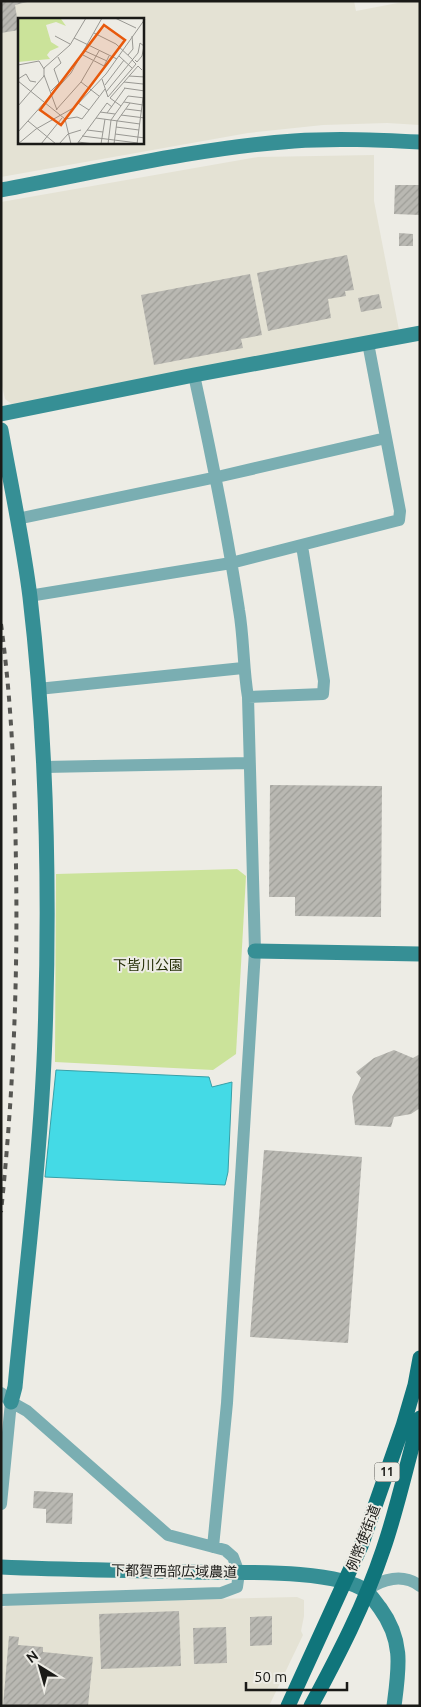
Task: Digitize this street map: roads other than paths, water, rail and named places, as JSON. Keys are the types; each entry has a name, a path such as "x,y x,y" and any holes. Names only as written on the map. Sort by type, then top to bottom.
{"main road":[{"name":"例幣使街道","path":"346,1582 362,1546 403,1426 415,1385 420,1358"},
{"name":"例幣使街道","path":"366,1591 382,1552 403,1486 420,1418"},
{"name":"11","path":"288,1706 346,1582"},
{"name":"11","path":"311,1706 366,1591"}],"street":[{"path":"1,190 243,146 342,139 420,142"},
{"path":"1,414 194,375 420,333"},
{"path":"29,596 231,563 399,520 400,511 368,343"},
{"path":"194,375 217,477 240,612 243,668 248,696 255,951 227,1403 213,1547"},
{"path":"1,430 29,596 38,689 44,768 47,936 45,1038 33,1195 15,1387 6,1397 1,1504"},
{"path":"17,519 217,477 386,438"},
{"path":"248,696 324,694 324,680 302,546"},
{"path":"38,689 243,668"},
{"path":"44,768 249,764"},
{"path":"255,951 420,954"},
{"path":"1,1600 221,1593 237,1587 239,1573 233,1557 225,1550 168,1535 27,1411 6,1397"},
{"name":"下都賀西部広域農道","path":"5,1567 308,1576 346,1582"},
{"path":"366,1591 380,1581 395,1578 418,1581"},
{"name":"例幣使街道","path":"346,1582 366,1591 390,1623 398,1645 398,1669 394,1706"}],"water":[{"path":"56,1070 209,1077 212,1087 232,1082 228,1172 225,1185 45,1177"}],"railway":[{"path":"1,624 12,746 15,806 16,910 14,1040 1,1212"}],"park label":[{"name":"下皆川公園","path":"148,965"}]}
